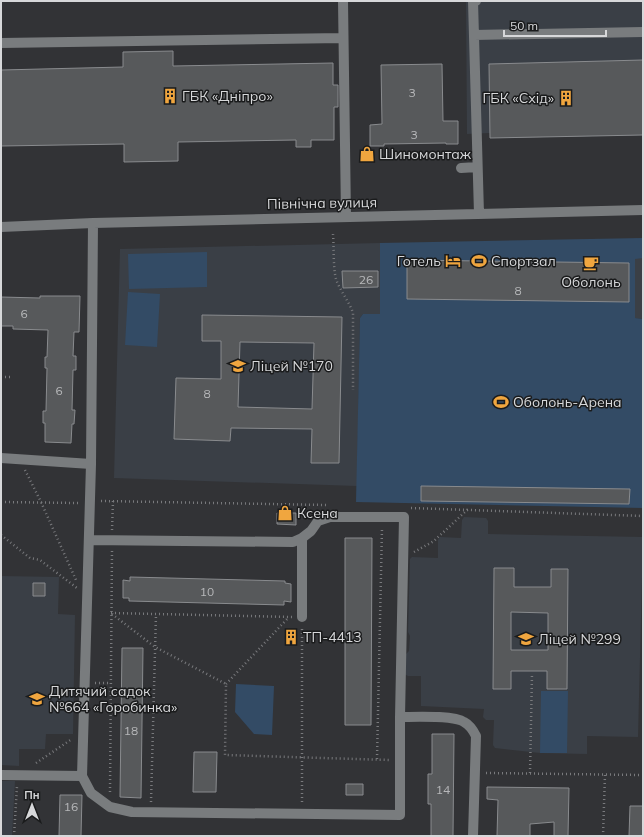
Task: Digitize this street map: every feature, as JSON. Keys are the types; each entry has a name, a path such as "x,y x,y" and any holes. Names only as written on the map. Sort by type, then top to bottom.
{"street":[{"path":"343,1 348,168 346,217"},
{"path":"476,1 473,1 479,214"},
{"path":"474,35 643,32"},
{"path":"1,43 344,38"},
{"path":"461,168 477,167"},
{"name":"Північна вулиця","path":"1,227 93,223 643,210"},
{"path":"89,540 293,542 302,538 311,531 318,521 330,517 404,518 399,760 400,815 132,812 110,807 91,793 82,776 89,540 93,223"},
{"path":"1,458 90,464"},
{"path":"302,538 302,617"},
{"path":"400,717 454,718 463,721 472,728 476,736 473,836"},
{"path":"1,775 82,776"}],"path":[{"path":"333,234 336,278 341,290 349,302 353,313 353,390"},
{"path":"1,377 10,377"},
{"path":"1,535 30,558 40,560 62,575 81,591 41,502 19,459"},
{"path":"110,807 113,501"},
{"path":"403,558 434,541 468,509"},
{"path":"378,759 382,517"},
{"path":"111,613 302,617 302,813"},
{"path":"111,613 155,647 226,684"},
{"path":"150,812 156,614"},
{"path":"289,617 226,684 225,755 399,760"},
{"path":"530,773 532,674"},
{"path":"14,836 18,776 77,736"},
{"path":"475,772 643,775"},
{"path":"603,836 605,774"}],"shaded area":[{"path":"466,1 643,1 643,135 491,138 490,133 467,134"},
{"name":"Оболонь-Арена","path":"643,238 643,258 635,259 635,318 643,319 643,508 356,502 360,318 363,314 380,314 380,243"},
{"name":"Ліцей №170","path":"380,243 380,314 363,314 360,318 357,486 114,478 120,249"},
{"path":"207,252 207,287 129,289 128,254"},
{"path":"635,258 643,258 643,319 635,318"},
{"path":"128,292 160,294 157,347 125,345"},
{"name":"Ліцей №299","path":"464,517 486,518 488,521 488,534 643,537 638,737 587,736 587,754 540,753 495,748 493,745 494,720 486,720 483,717 484,709 421,706 421,676 408,676 404,674 404,656 409,651 410,636 408,632 410,559 412,557 438,558 438,540 440,537 461,538 462,520"},
{"name":"Дитячий садок №664 «Горобинка»","path":"1,576 59,577 58,614 75,615 73,734 46,734 45,749 19,749 19,766 1,765"},
{"path":"236,684 274,686 272,735 254,734 235,712"},
{"path":"541,691 568,691 567,753 540,753"},
{"path":"1,781 15,781 12,836 1,836"}],"building":[{"name":"ГБК «Дніпро»","path":"173,51 173,66 333,63 333,85 338,85 338,107 334,107 334,140 311,140 311,147 296,147 296,140 178,142 178,161 124,162 124,144 1,146 1,70 123,67 123,52"},
{"name":"ГБК «Схід»","path":"643,60 643,135 490,138 489,64"},
{"path":"442,64 443,121 458,121 458,144 384,144 384,146 370,146 370,125 382,124 381,65"},
{"path":"407,260 629,263 629,302 407,299"},
{"path":"342,271 378,271 378,287 343,288"},
{"path":"40,296 80,296 79,332 74,332 73,356 76,356 76,370 73,370 72,410 75,410 74,424 72,424 71,443 45,442 45,423 43,423 43,411 46,411 47,368 45,368 45,357 47,357 48,330 13,329 13,326 1,326 1,297 40,298"},
{"path":"202,315 342,317 339,463 311,463 312,429 231,428 230,441 174,439 176,378 221,379 221,341 202,341","holes":["240,342 314,343 312,409 238,407"]},
{"path":"421,486 630,489 629,504 421,501"},
{"path":"277,513 296,513 296,525 277,524"},
{"path":"345,538 372,538 371,725 345,725"},
{"path":"494,568 514,568 514,587 551,587 551,569 568,569 567,689 547,689 547,671 511,671 511,689 493,689","holes":["511,612 548,613 548,650 511,650"]},
{"path":"130,577 285,581 285,583 291,584 291,602 284,601 284,605 129,601 129,598 123,598 123,580 130,581"},
{"path":"33,583 45,583 45,596 33,596"},
{"path":"122,648 143,648 141,798 120,797"},
{"path":"432,734 454,734 453,836 431,836 431,804 428,804 428,774 432,774"},
{"path":"194,752 217,752 216,792 193,792"},
{"path":"346,784 363,784 363,795 346,795"},
{"path":"487,787 569,788 568,836 554,836 554,822 530,824 530,836 497,836 498,800 487,799"},
{"path":"60,795 82,795 81,836 59,836"},
{"path":"630,806 643,806 643,836 629,836"}],"place":[{"name":"ГБК «Дніпро»","path":"170,96"},
{"name":"ГБК «Схід»","path":"566,98"},
{"name":"Шиномонтаж","path":"367,154"},
{"name":"Готель","path":"453,261"},
{"name":"Спортзал","path":"479,261"},
{"name":"Оболонь","path":"591,263"},
{"name":"Ліцей №170","path":"238,366"},
{"name":"Оболонь-Арена","path":"501,402"},
{"name":"Ксена","path":"285,513"},
{"name":"ТП-4413","path":"291,637"},
{"name":"Ліцей №299","path":"526,639"},
{"name":"Дитячий садок №664 «Горобинка»","path":"37,699"}]}
